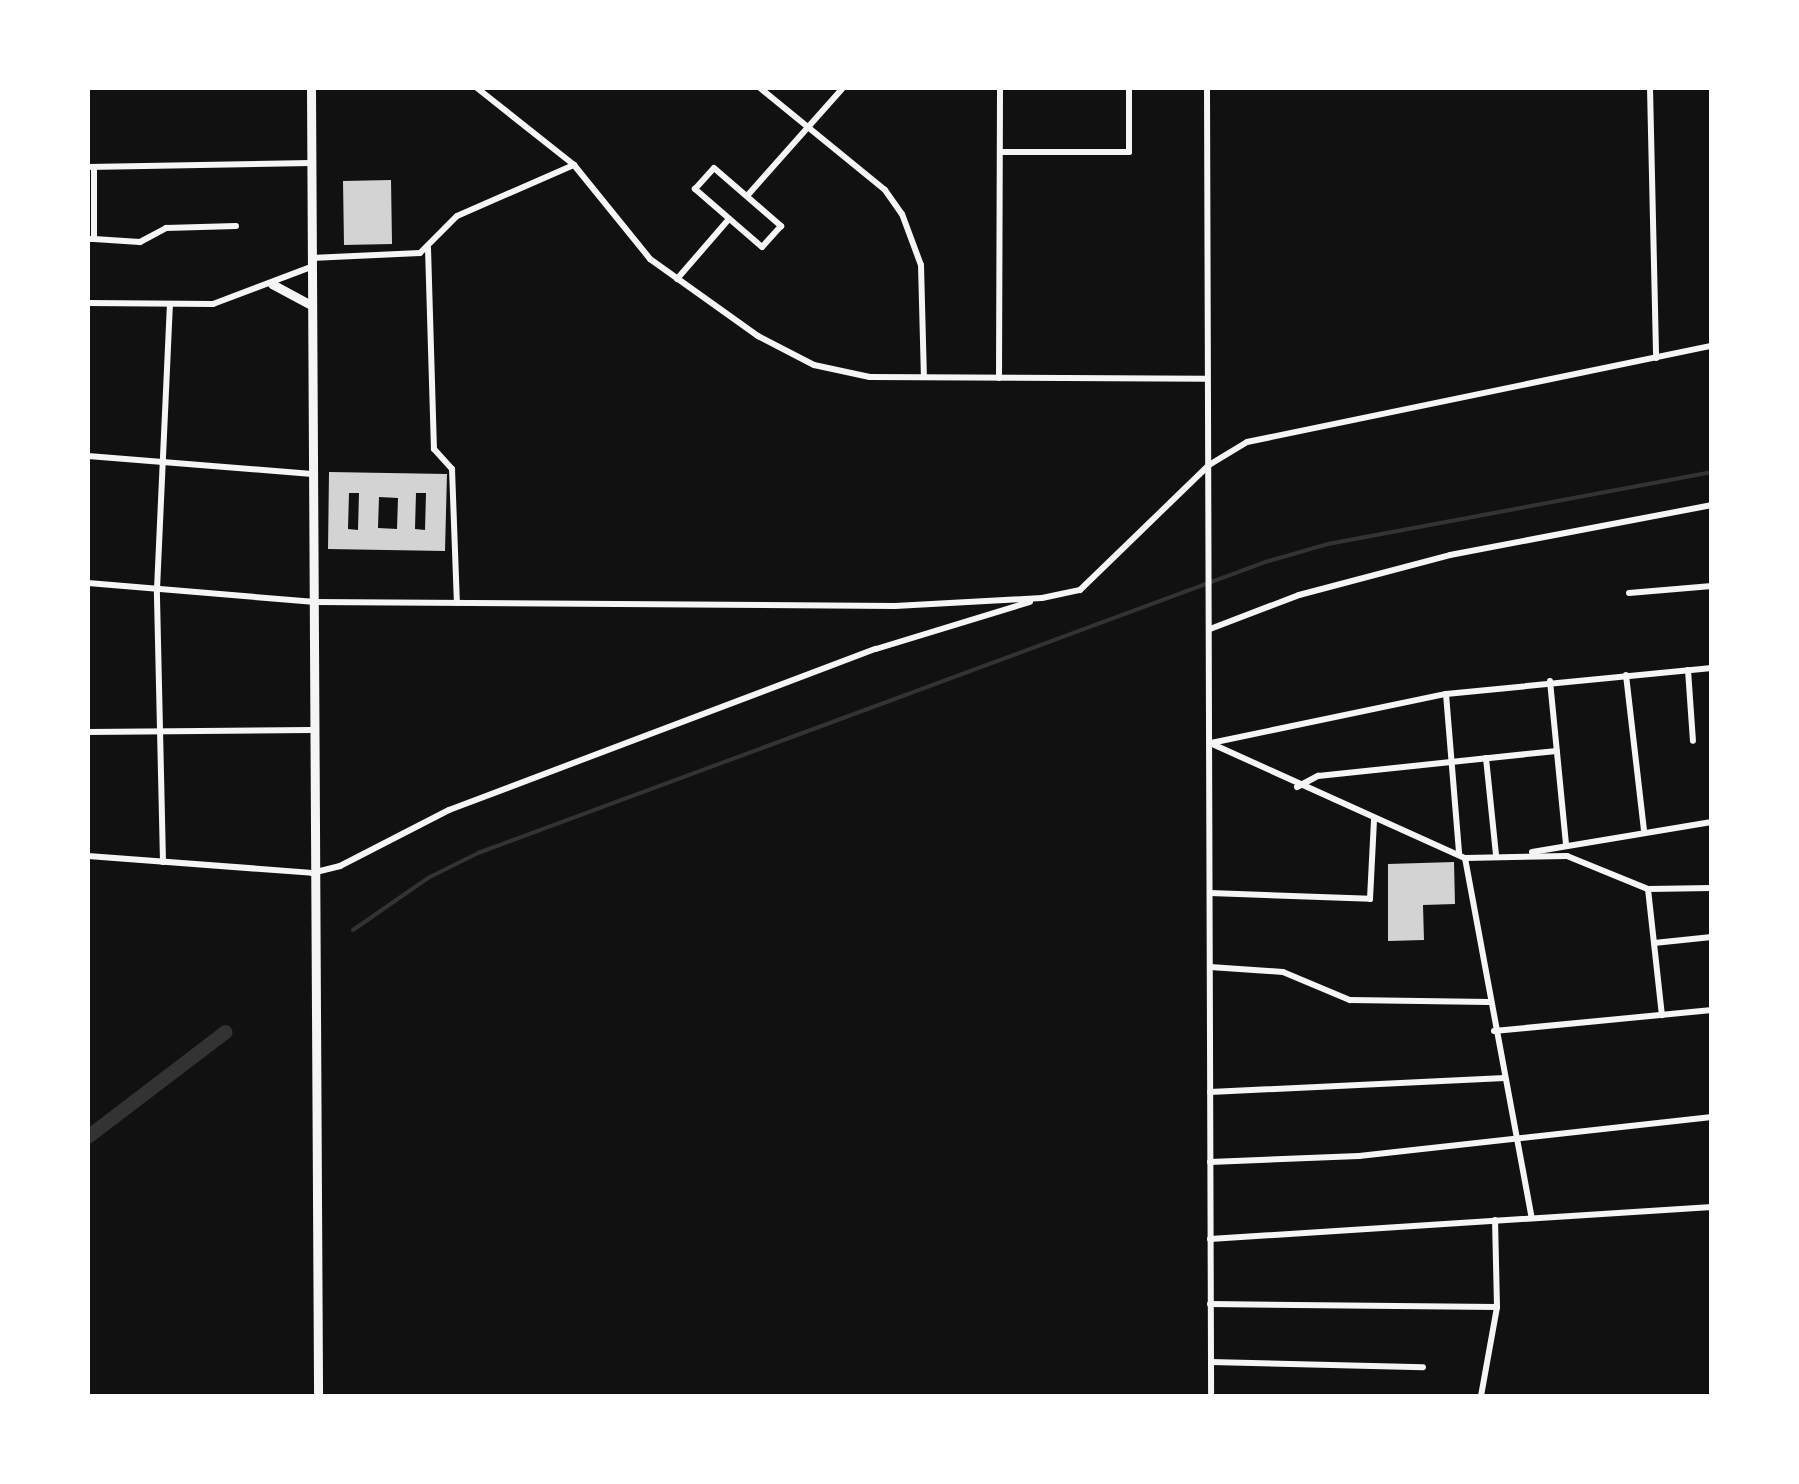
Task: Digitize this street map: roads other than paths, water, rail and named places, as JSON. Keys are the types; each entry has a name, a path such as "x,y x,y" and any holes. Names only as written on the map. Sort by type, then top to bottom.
{"main road":[{"path":"311,88 312,872 318,1396"},
{"path":"272,284 312,305"}],"street":[{"path":"477,88 574,165 622,230 677,279 758,336 814,364 870,376 1206,379"},
{"path":"760,88 884,190 914,237 921,266 924,377"},
{"path":"747,196 842,88"},
{"path":"1000,88 1000,378"},
{"path":"1000,152 1129,152 1129,88"},
{"path":"1207,88 1210,1396"},
{"path":"1650,88 1656,358"},
{"path":"236,226 166,228 140,242 91,239 90,167 311,163"},
{"path":"88,302 223,302 272,284 311,263 411,256 428,248 457,216 574,165"},
{"path":"714,168 780,226 762,247 730,219 695,189 714,168"},
{"path":"677,279 730,219"},
{"path":"428,248 434,449 452,469 457,603"},
{"path":"163,862 156,589 170,304"},
{"path":"88,856 312,872 340,866 448,810 876,649 1080,590 1209,465 1246,442 1712,346"},
{"path":"88,456 312,474"},
{"path":"1210,630 1298,596 1450,555 1712,504"},
{"path":"88,583 312,602 895,606 1042,598"},
{"path":"1629,593 1712,586"},
{"path":"1210,743 1446,694 1712,668"},
{"path":"1688,670 1693,741"},
{"path":"1626,675 1644,830"},
{"path":"1550,681 1566,844"},
{"path":"1446,694 1449,760 1462,855 1494,1031 1520,1139 1532,1218"},
{"path":"88,732 312,730"},
{"path":"1210,743 1297,787 1462,855 1567,856 1648,888 1712,888"},
{"path":"1297,787 1318,776 1557,752"},
{"path":"1486,758 1496,855"},
{"path":"1210,893 1370,899 1374,819"},
{"path":"1526,853 1644,830 1712,822"},
{"path":"1648,888 1662,1015"},
{"path":"1654,943 1712,938"},
{"path":"1210,967 1283,972 1350,1000 1489,1002"},
{"path":"1494,1031 1711,1012"},
{"path":"1210,1092 1505,1078"},
{"path":"1210,1162 1520,1139 1712,1117"},
{"path":"1210,1239 1712,1207"},
{"path":"1481,1396 1497,1307 1495,1220"},
{"path":"1210,1304 1497,1307"},
{"path":"1210,1362 1423,1367"}],"waterway":[{"path":"353,930 428,878 478,853 1265,562 1328,544 1712,472"},
{"path":"88,1137 226,1032"}]}
